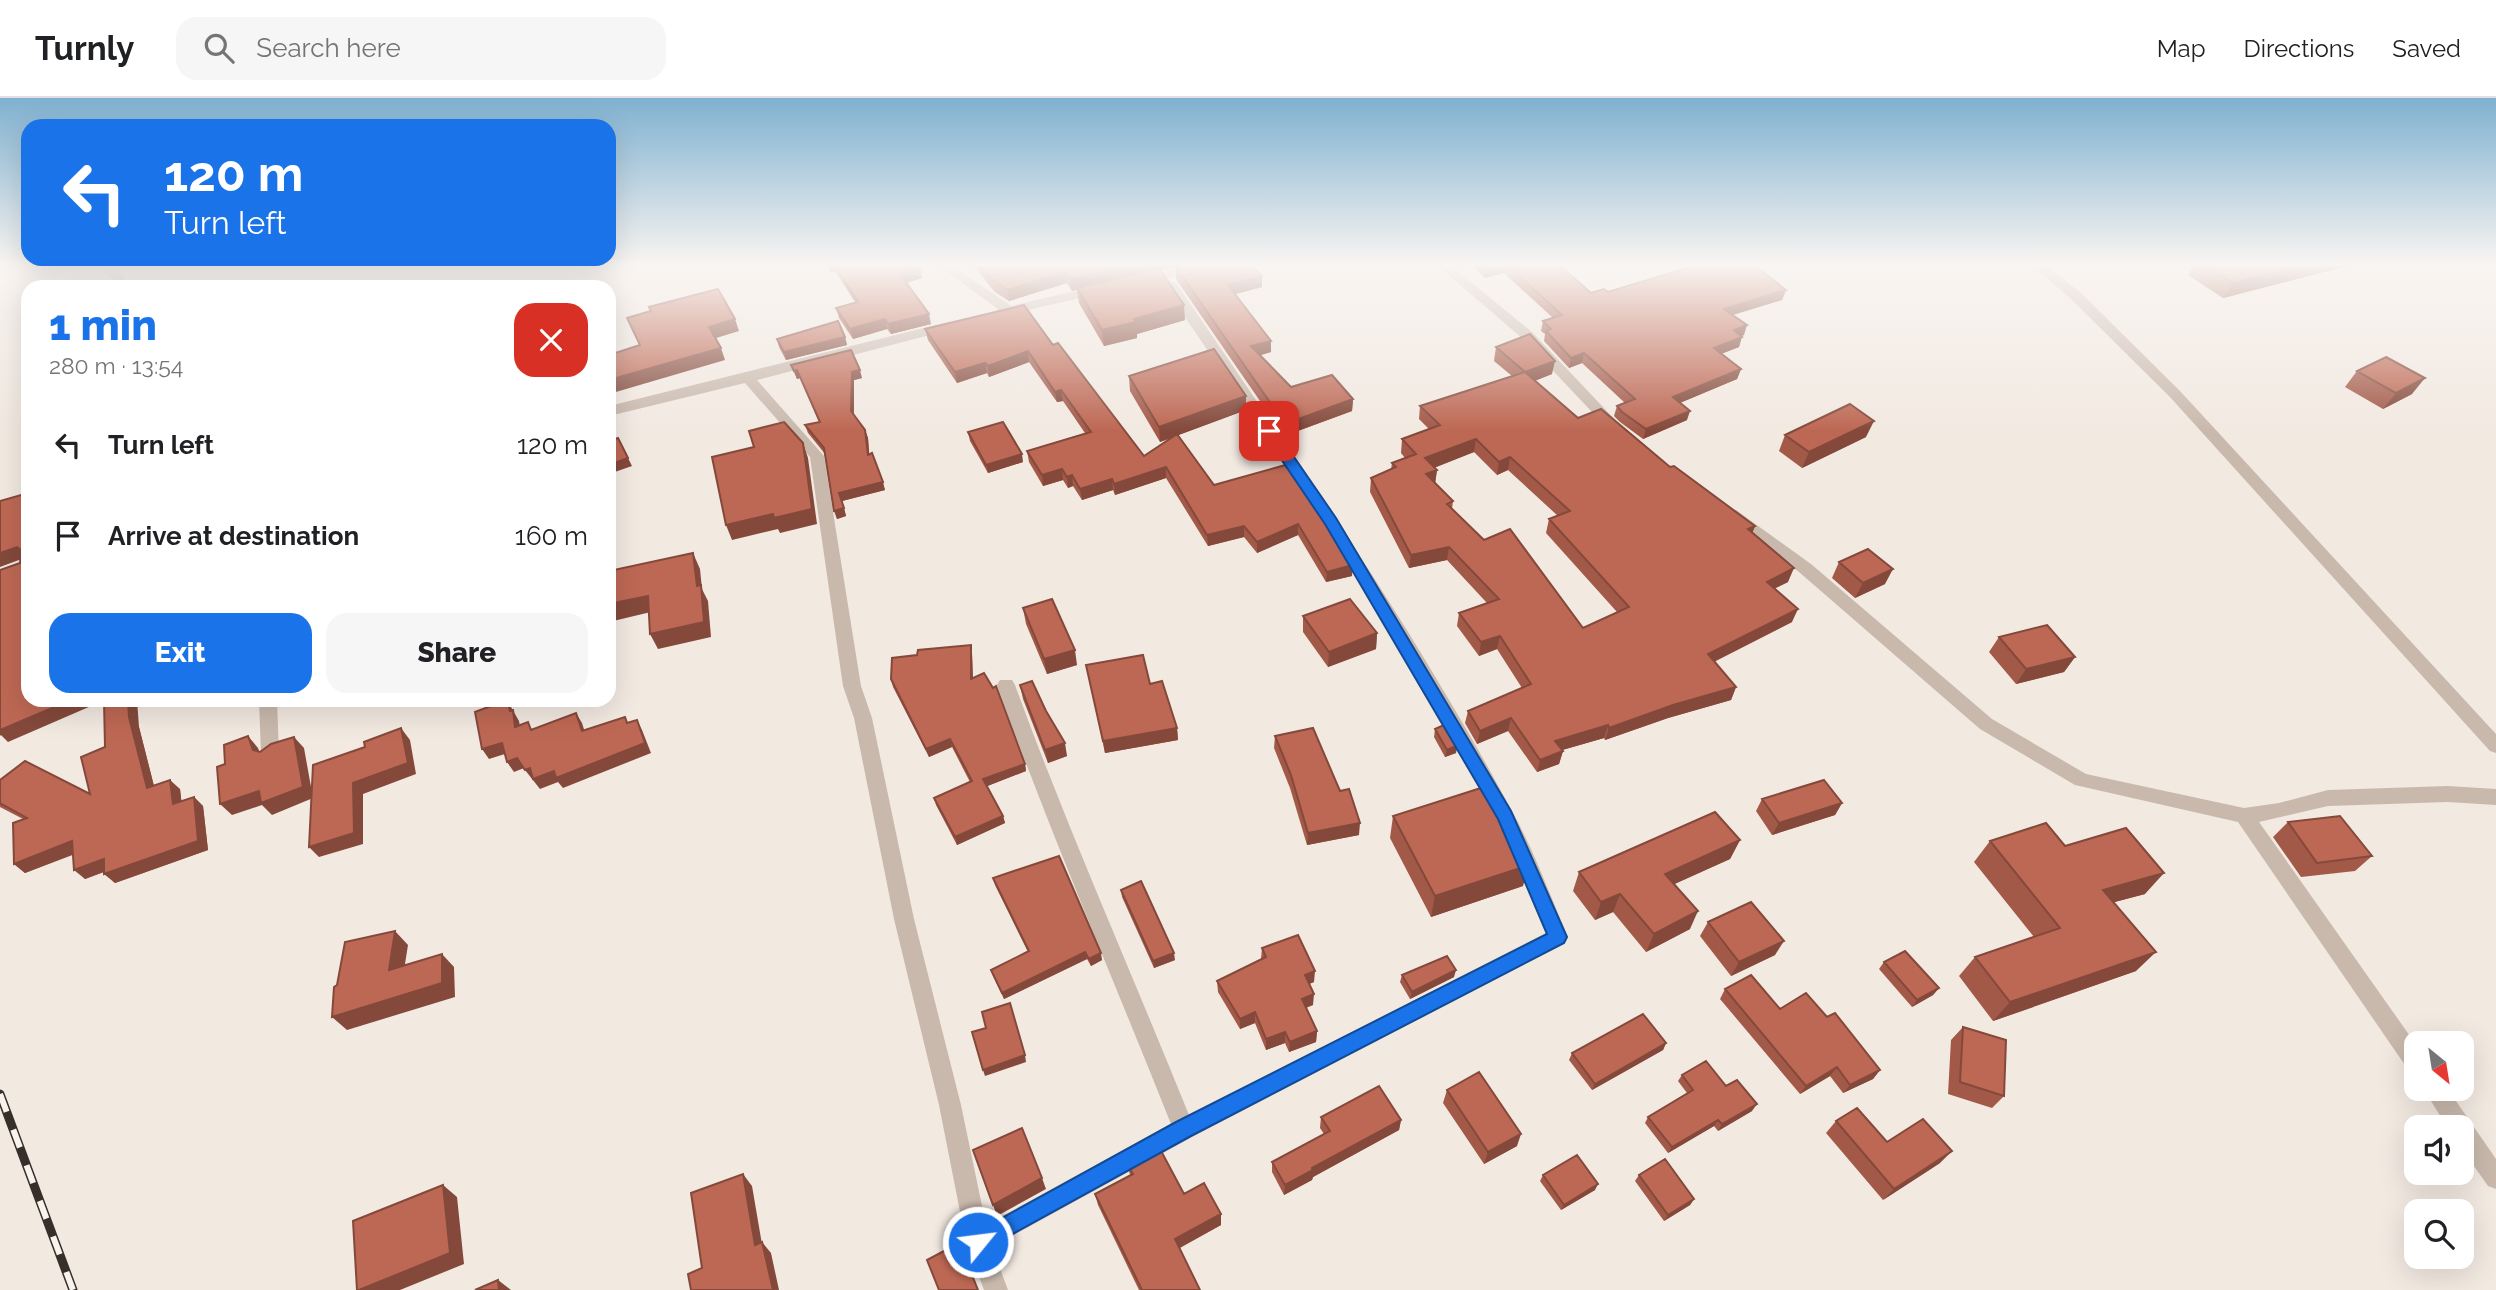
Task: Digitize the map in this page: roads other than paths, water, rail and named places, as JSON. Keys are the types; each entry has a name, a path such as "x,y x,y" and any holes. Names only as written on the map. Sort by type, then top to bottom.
{"street":[{"path":"978,1242 1184,1129 1558,937 1505,816 1430,685 1331,521 1194,320"},
{"path":"1508,320 1528,336 1583,397 1624,435"},
{"path":"2100,320 2175,394 2496,746"},
{"path":"616,409 956,324"},
{"path":"748,378 817,456 852,686 863,718 904,919 950,1105 978,1242 996,1290"},
{"path":"1721,504 1805,568 1986,724 2082,780 2244,816 2279,811 2328,798 2448,794 2496,797"},
{"path":"1006,685 1046,796 1100,919 1184,1129"},
{"path":"268,707 270,754"},
{"path":"2244,816 2404,1045"},
{"path":"2474,1147 2496,1178"}],"railway":[{"path":"0,1094 73,1290"}]}
